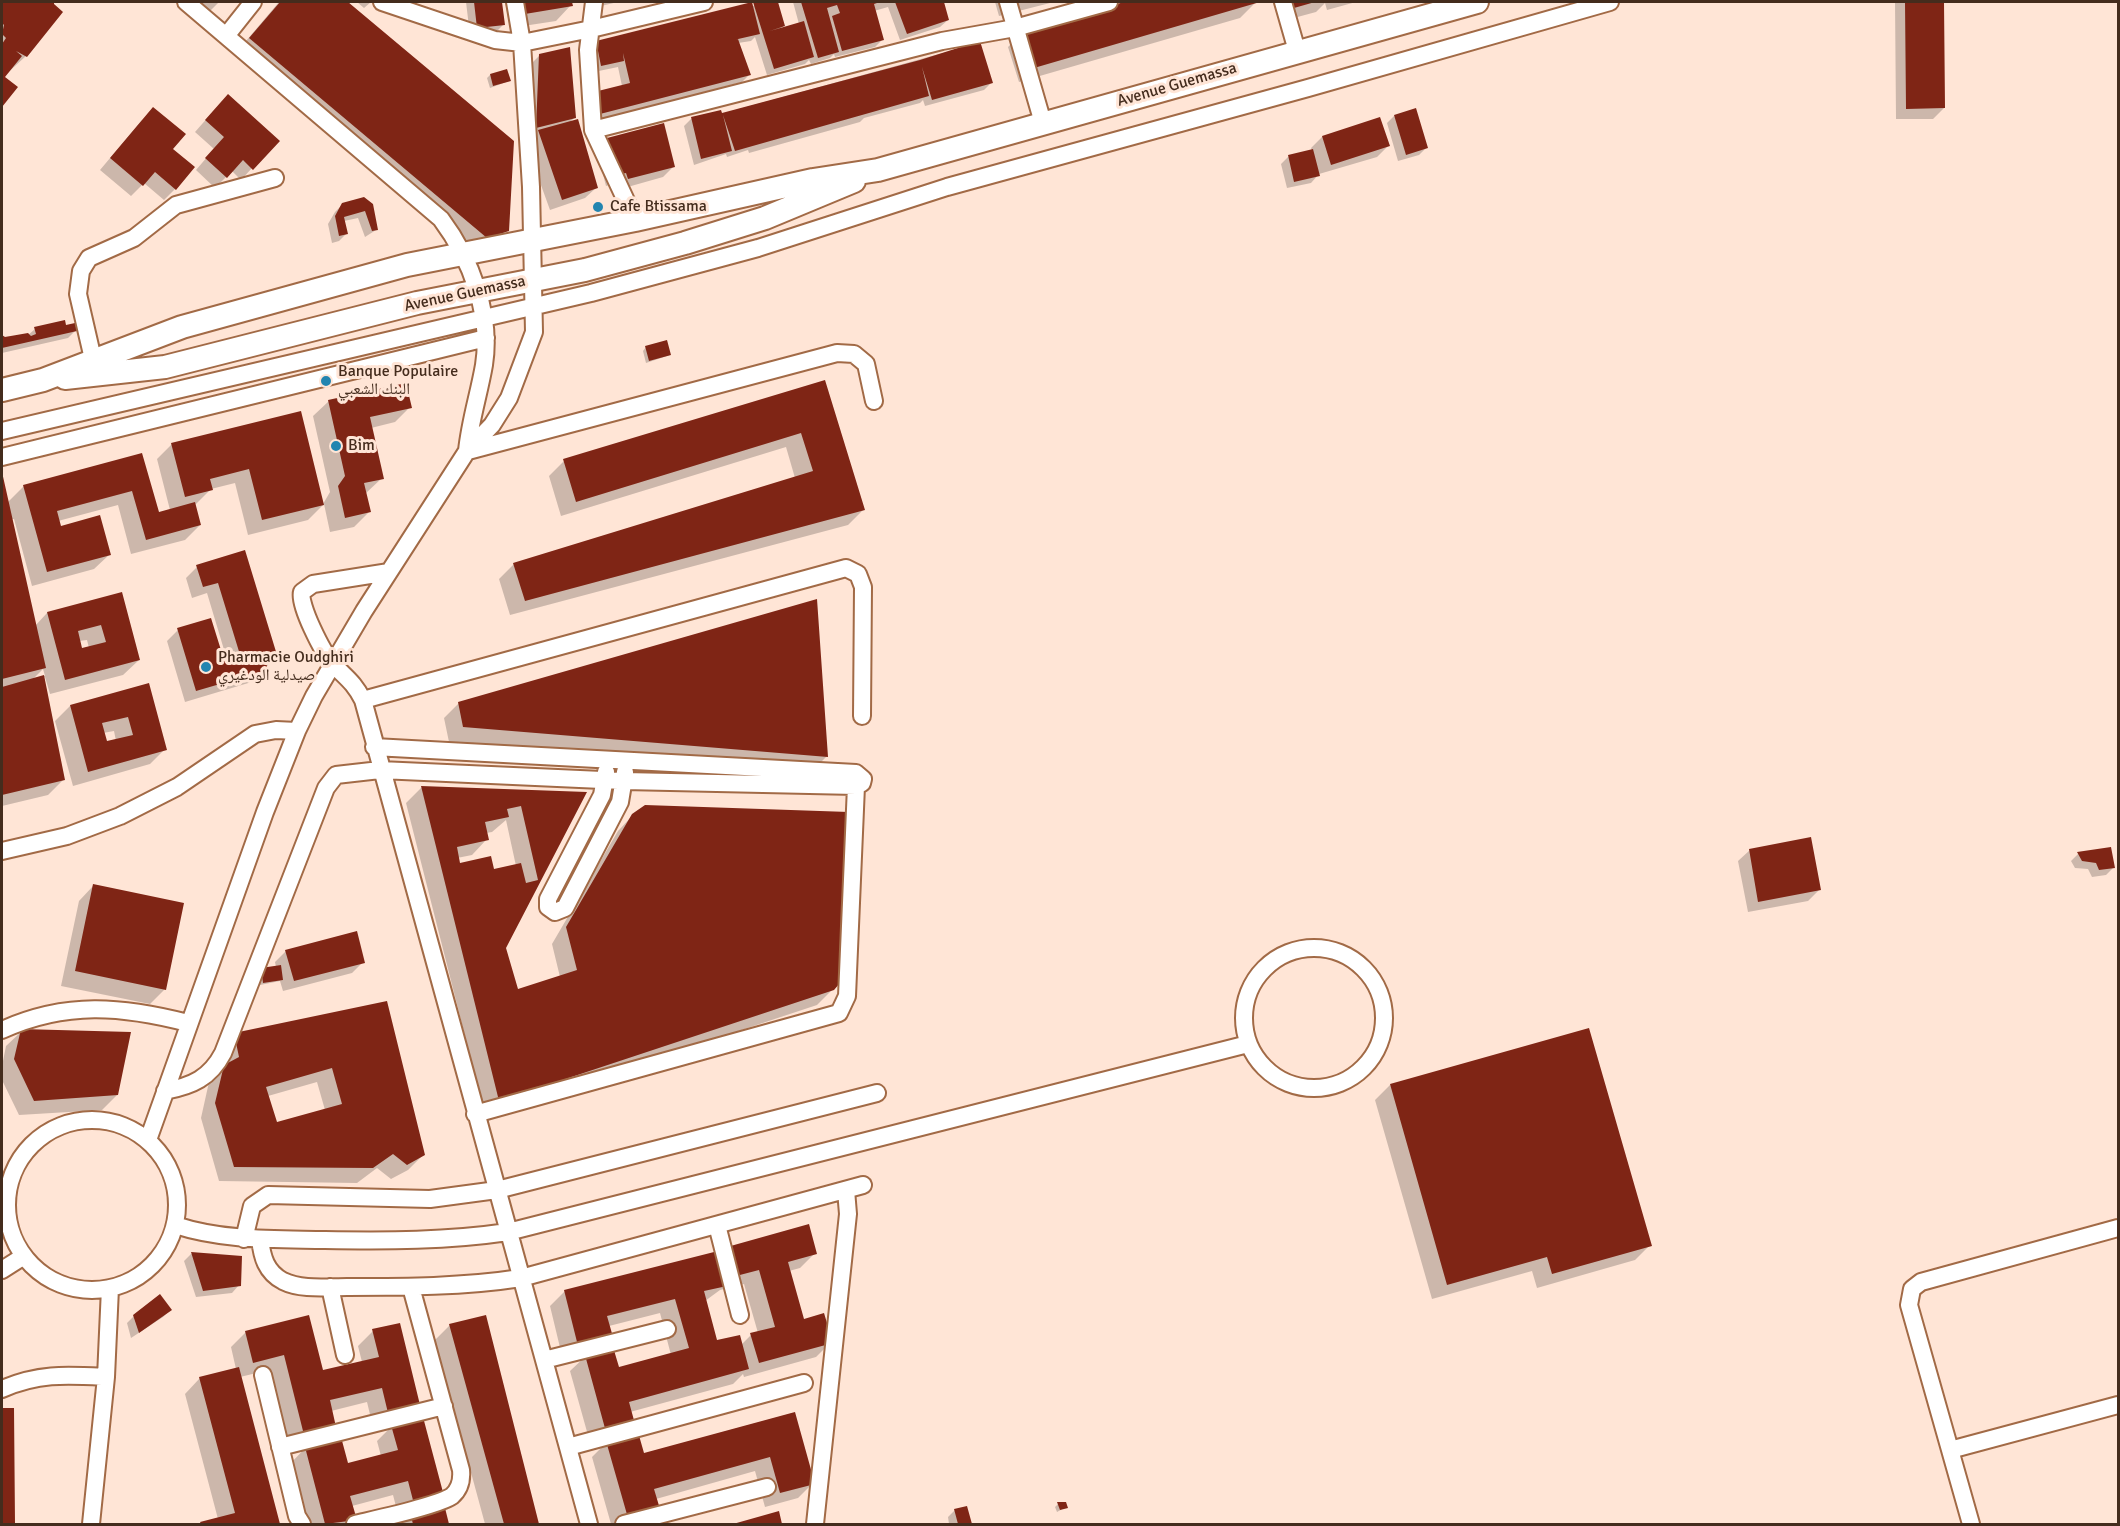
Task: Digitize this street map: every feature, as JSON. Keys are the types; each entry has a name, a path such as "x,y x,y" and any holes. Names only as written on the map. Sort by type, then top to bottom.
{"main road":[{"name":"Avenue Guemassa","path":"43,380 93,359 182,327 462,252 635,220 802,183 878,170 1477,2"},
{"name":"Avenue Guemassa","path":"2,390 43,380 165,367 417,303 585,270 685,243 794,207 878,170"}],"street":[{"path":"186,2 441,219 462,252 484,317 486,338 467,451"},
{"path":"226,36 253,2"},
{"path":"382,2 495,40 522,43 704,2"},
{"path":"148,1140 188,1023 297,731 333,664 389,572 467,451 492,425 509,398 534,332 534,279 522,43 515,2"},
{"path":"594,2 588,50 593,130 635,220"},
{"path":"1008,2 1043,123"},
{"path":"593,130 942,41 1015,28 1108,2"},
{"path":"1284,2 1297,51"},
{"path":"2,430 535,306 686,268 947,187 1610,2"},
{"path":"93,359 78,294 81,271 89,258 134,238 176,205 194,198 275,178"},
{"path":"2,458 486,338"},
{"path":"467,451 837,353 854,354 866,364 870,371 874,401"},
{"path":"363,700 846,568 858,574 863,587 862,716"},
{"path":"389,572 313,584 302,592 301,604 333,664 351,680 363,700 380,770 589,1524"},
{"path":"2,851 67,836 120,816 177,787 255,734 276,730 297,731"},
{"path":"165,1091 196,1083 208,1074 223,1053 330,780 346,772 380,770 624,782 856,786 862,783 859,773 374,747"},
{"path":"605,759 606,780 602,795 548,899 548,907 555,912 565,908 620,802 625,760"},
{"path":"475,1114 839,1013 847,996 856,786"},
{"path":"1310,948 1341,953 1357,962 1370,975 1379,990 1384,1008 1385,1026 1381,1043 1372,1059 1360,1072 1344,1083 1326,1088 1306,1089 1288,1084 1271,1074 1257,1061 1248,1044 1244,1026 1244,1009 1249,992 1257,976 1282,956 1310,948"},
{"path":"2,1030 26,1020 60,1011 90,1008 140,1011 188,1023"},
{"path":"175,1225 212,1235 252,1239 443,1240 508,1232 1248,1044"},
{"path":"863,1185 521,1278 476,1284 411,1287 302,1286 282,1281 274,1275 252,1239 252,1206 268,1195 430,1199 497,1191 877,1094"},
{"path":"97,1119 124,1125 148,1140 163,1157 173,1178 178,1201 175,1225 169,1242 144,1272 128,1282 110,1288 91,1290 72,1287 37,1270 24,1256 11,1231 7,1204 11,1177 24,1153 44,1134 70,1122 97,1119"},
{"path":"815,1524 848,1214 846,1190"},
{"path":"717,1225 740,1315"},
{"path":"1971,1524 1909,1305 1912,1290 1921,1282 2118,1228"},
{"path":"2,1270 24,1256"},
{"path":"330,1287 345,1355"},
{"path":"355,1524 445,1500 459,1488 461,1470 411,1287"},
{"path":"91,1524 106,1377 110,1288"},
{"path":"544,1360 667,1329"},
{"path":"2,1389 38,1376 61,1374 106,1377"},
{"path":"263,1375 297,1516 302,1524"},
{"path":"568,1447 804,1383"},
{"path":"1950,1450 2118,1405"},
{"path":"280,1447 444,1406"},
{"path":"624,1524 767,1487"}],"building":[{"path":"2,2 54,2 63,12 27,57 16,51 22,56 5,77 18,87 2,107 2,44 6,38 2,34 4,25 2,23"},
{"path":"280,2 348,2 514,141 509,231 487,238 249,38"},
{"path":"474,2 502,2 505,25 477,28"},
{"path":"523,2 572,2 573,6 525,14"},
{"path":"752,2 760,34 738,39 751,75 600,114 594,92 630,83 623,53 624,61 601,66 596,41"},
{"path":"753,2 778,2 785,26 770,31 804,21 814,57 774,69"},
{"path":"801,2 880,2 874,4 884,40 842,51 832,16 840,13 837,5 827,8 839,52 818,58"},
{"path":"895,2 944,2 949,20 907,34"},
{"path":"1124,2 1260,2 1034,68 1023,31"},
{"path":"1292,2 1315,2 1294,8"},
{"path":"1905,2 1944,2 1945,108 1906,109"},
{"path":"980,41 993,83 932,100 922,67 929,96 735,151 723,115 732,151 701,159 691,117 721,110 722,113 920,60"},
{"path":"570,47 576,118 536,128 539,54"},
{"path":"507,69 511,81 493,86 490,74"},
{"path":"228,94 280,141 253,170 243,160 227,178 205,158 224,137 205,120"},
{"path":"153,107 186,134 173,149 195,167 176,190 155,172 143,186 110,158"},
{"path":"1416,108 1428,148 1406,155 1394,115"},
{"path":"1380,117 1390,146 1331,165 1322,136"},
{"path":"578,119 598,188 562,200 538,130"},
{"path":"664,123 675,167 628,179 626,173 617,175 607,138"},
{"path":"1313,149 1320,176 1294,182 1288,155"},
{"path":"364,197 373,204 378,230 372,231 365,211 344,217 348,234 339,236 335,216 342,203"},
{"path":"65,320 66,325 75,323 77,331 2,348 2,335 5,337 28,333 31,336 36,334 34,327"},
{"path":"667,340 671,355 649,361 645,346"},
{"path":"825,380 865,510 525,601 513,563 813,471 801,433 576,502 563,459"},
{"path":"406,383 412,408 370,417 384,479 364,483 371,512 345,518 338,486 345,476 328,400"},
{"path":"301,411 324,505 262,520 249,469 210,479 213,490 185,497 171,443"},
{"path":"142,453 159,512 195,502 201,525 146,540 132,491 57,511 61,526 100,515 111,555 47,572 23,485"},
{"path":"2,472 46,668 2,679"},
{"path":"245,550 277,655 265,659 268,670 196,691 177,628 211,618 225,663 241,658 218,583 203,587 196,565"},
{"path":"122,592 140,660 65,680 47,612","holes":["101,625 106,642 82,648 78,631"]},
{"path":"817,599 828,757 463,727 458,702"},
{"path":"44,675 65,780 2,795 2,687"},
{"path":"149,683 167,750 88,772 70,705","holes":["128,717 133,735 107,741 102,723"]},
{"path":"421,786 587,792 506,948 518,989 577,970 566,927 632,814 645,805 849,812 845,977 834,990 499,1101","holes":["521,806 538,880 526,883 521,863 494,869 491,856 460,863 457,847 489,840 485,822 509,817 507,809"]},
{"path":"1811,837 1821,890 1758,902 1749,849"},
{"path":"2111,847 2115,868 2099,870 2096,863 2082,861 2077,852"},
{"path":"93,884 184,903 166,990 75,971"},
{"path":"357,931 365,963 294,981 285,950"},
{"path":"281,965 283,980 263,983 261,968"},
{"path":"387,1001 425,1155 407,1165 393,1154 373,1168 234,1167 215,1103 224,1065 239,1057 234,1033","holes":["332,1068 342,1104 277,1122 266,1087"]},
{"path":"1589,1028 1652,1246 1552,1274 1547,1257 1447,1285 1390,1084"},
{"path":"21,1029 131,1032 118,1095 34,1101 14,1059"},
{"path":"809,1224 817,1254 788,1262 804,1319 824,1313 833,1343 759,1363 750,1333 775,1327 759,1270 736,1276 727,1247"},
{"path":"718,1251 727,1286 704,1291 717,1340 740,1335 749,1369 629,1402 635,1424 606,1432 585,1355 613,1347 619,1367 689,1348 675,1299 607,1316 613,1337 578,1346 564,1290"},
{"path":"191,1252 242,1256 241,1286 203,1291"},
{"path":"160,1294 172,1310 139,1333 133,1315"},
{"path":"309,1315 323,1370 379,1357 372,1329 400,1323 420,1405 388,1413 382,1388 330,1400 336,1427 304,1435 284,1355 253,1363 245,1331"},
{"path":"486,1315 539,1524 504,1524 449,1324"},
{"path":"239,1367 280,1524 201,1524 200,1522 235,1513 199,1377"},
{"path":"2,1408 14,1408 15,1524 2,1524"},
{"path":"795,1412 815,1484 780,1493 770,1457 654,1489 660,1509 628,1518 606,1441 638,1432 644,1453"},
{"path":"423,1417 444,1496 414,1504 408,1481 350,1496 357,1520 325,1524 305,1447 341,1437 348,1463 398,1450 391,1425"},
{"path":"1057,1502 1066,1502 1068,1508 1060,1510"},
{"path":"444,1504 449,1524 413,1524 410,1513"},
{"path":"967,1506 972,1524 958,1524 954,1509"},
{"path":"779,1511 782,1524 733,1524"}],"place":[{"name":"Cafe Btissama","path":"598,207"},
{"name":"Banque Populaire البنك الشعبي","path":"326,381"},
{"name":"Bim","path":"336,446"},
{"name":"Pharmacie Oudghiri صيدلية الودغيري","path":"206,667"}]}
